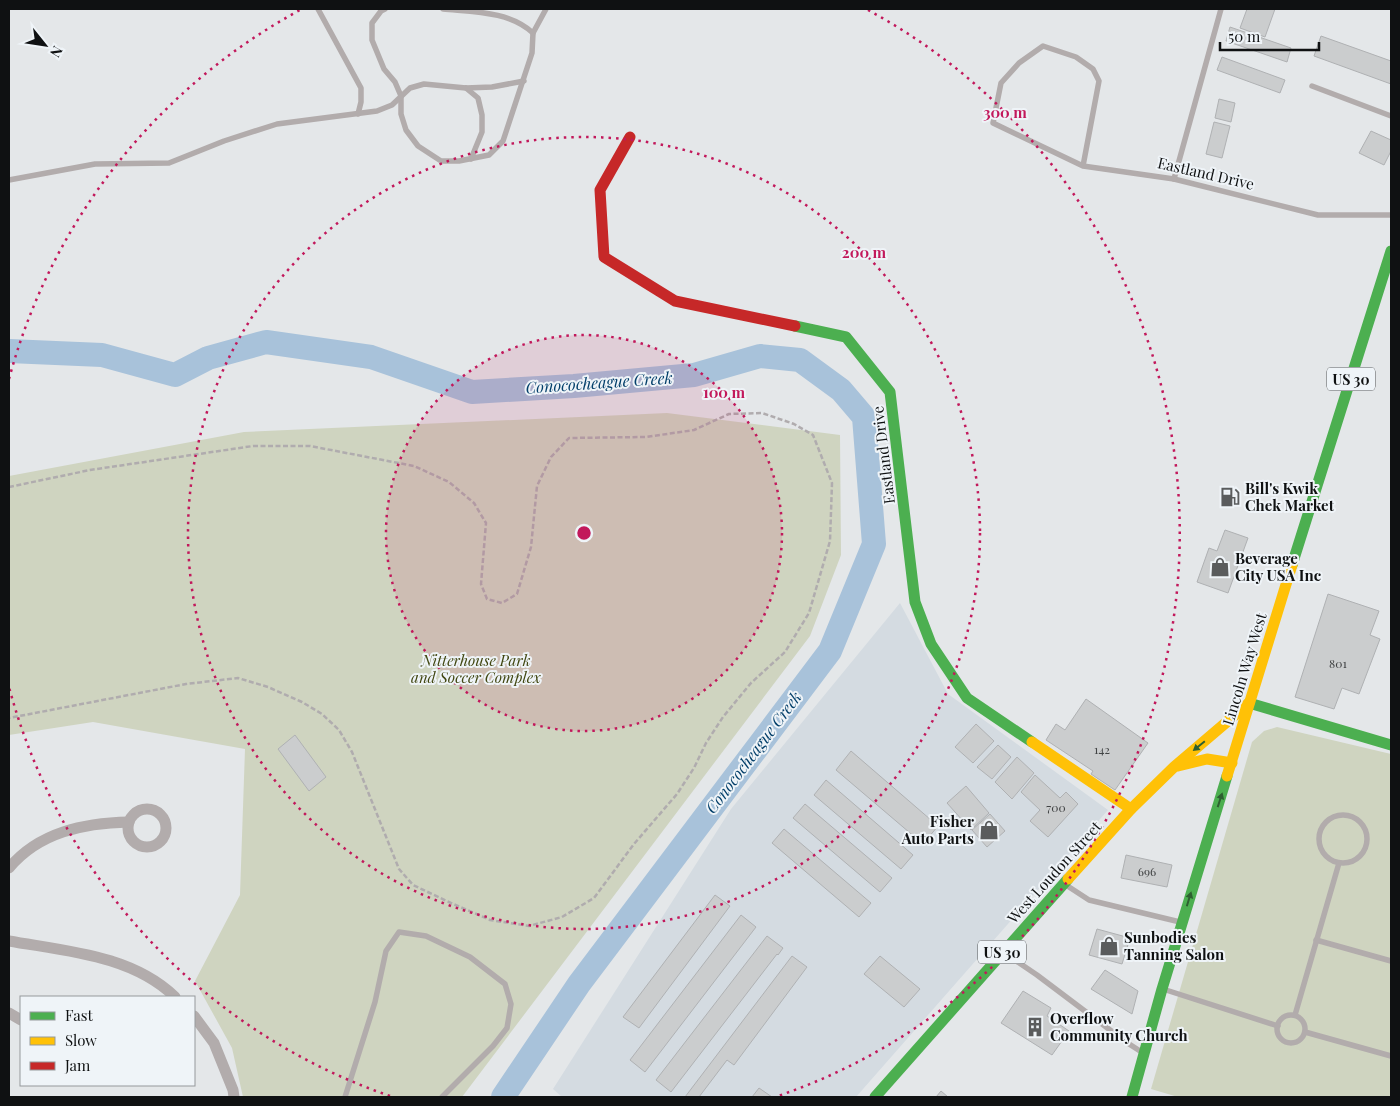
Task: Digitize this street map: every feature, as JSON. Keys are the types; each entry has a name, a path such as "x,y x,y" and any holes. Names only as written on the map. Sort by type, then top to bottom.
{"main road":[{"name":"Eastland Drive","path":"630,137 600,190 604,257 675,301 846,338 890,392 915,602 931,644 966,698 1131,810"},
{"name":"Lincoln Way West","path":"1134,1097 1162,989 1249,702 1391,250"},
{"name":"West Loudon Street","path":"875,1097 1002,952 1131,810 1174,766 1249,702"},
{"path":"1249,702 1391,745"},
{"path":"1174,766 1207,759 1232,763"}],"street":[{"path":"9,868 33,846 64,830 101,823 129,822"},
{"path":"9,941 91,956 120,964 153,980 174,996"},
{"path":"9,1013 20,1019"},
{"path":"195,1017 214,1044 227,1074 234,1097"}],"lane":[{"path":"318,9 361,88 361,102 358,114"},
{"path":"385,9 381,11 372,23 372,40 384,69 395,82 401,96 401,114 406,130 418,146 441,161 489,155 503,140 532,53 533,33 546,9"},
{"path":"443,9 498,14 524,25 533,33"},
{"path":"1174,179 1221,9"},
{"name":"Eastland Drive","path":"1083,166 1099,81 1093,70 1076,57 1043,46 1019,63 1001,83 993,123 1083,166 1174,179 1318,215 1391,215"},
{"path":"9,180 95,164 168,163 224,141 277,124 377,111 392,105 410,88 424,84 466,88 492,87 524,81"},
{"path":"1312,86 1391,116"},
{"path":"466,88 478,98 482,115 482,132 471,158"},
{"path":"1336,816 1352,816 1364,826 1368,842 1361,856 1354,861 1339,863 1325,855 1319,840 1320,832 1329,819 1336,816"},
{"path":"1294,1015 1339,863"},
{"path":"1063,884 1089,900 1182,923"},
{"path":"345,1097 375,1002 386,951 399,932 426,936 470,956 505,984 511,1004 507,1028 493,1046 442,1097"},
{"path":"1316,940 1391,961"},
{"path":"1002,952 1037,975 1126,1042 1144,1053"},
{"path":"1162,989 1278,1026"},
{"path":"1294,1015 1302,1020 1305,1032 1299,1040 1290,1042 1282,1039 1279,1035 1278,1026 1282,1018 1294,1015"},
{"path":"1305,1032 1391,1056"}],"path":[{"path":"9,487 90,470 253,446 310,446 414,466 449,482 474,503 486,523 481,584 487,599 502,603 516,594 531,547 537,486 551,457 569,438 646,437 694,430 729,414 762,413 794,424 813,435 832,483 830,541 809,613 790,644 785,652 751,683 723,717 677,794 634,844 594,898 562,917 529,926 490,920 412,885 399,869 352,752 339,730 322,714 302,702 268,687 238,678 186,684 9,718"}],"shaded area":[{"path":"900,603 948,694 1108,810 856,1097 562,1097 553,1089 731,809"}],"green space":[{"name":"Nitterhouse Park and Soccer Complex","path":"667,413 840,435 841,555 810,636 462,1097 243,1097 232,1048 195,981 240,895 245,749 93,722 9,735 9,476 244,432"},
{"path":"1277,727 1391,754 1391,1097 1178,1097 1151,1089 1252,742 1264,731"}],"building":[{"path":"1247,9 1275,9 1265,37 1240,28"},
{"path":"1230,27 1291,48 1287,62 1226,41"},
{"path":"1321,36 1391,61 1391,84 1314,56"},
{"path":"1222,57 1285,80 1280,93 1217,70"},
{"path":"1219,99 1235,103 1231,122 1215,118"},
{"path":"1214,122 1230,126 1222,158 1206,154"},
{"path":"1371,131 1391,140 1391,151 1384,165 1359,153"},
{"name":"Beverage City USA Inc","path":"1225,530 1248,538 1228,593 1197,582 1209,548 1217,551"},
{"path":"1328,594 1379,611 1370,635 1380,639 1359,694 1342,688 1334,709 1295,697"},
{"path":"1086,699 1148,743 1115,790 1091,774 1093,771 1046,740 1056,724 1065,730"},
{"path":"976,724 994,741 973,763 955,747"},
{"path":"295,735 326,777 309,791 278,749"},
{"path":"998,745 1011,757 992,779 977,767"},
{"path":"851,751 938,826 923,844 836,770"},
{"path":"1017,757 1034,773 1012,799 995,782"},
{"path":"1035,775 1060,798 1066,792 1078,804 1048,837 1030,821 1040,810 1021,792"},
{"path":"826,780 913,855 901,869 814,795"},
{"path":"966,786 989,813 971,830 947,803"},
{"path":"805,804 892,878 880,892 793,818"},
{"name":"Fisher Auto Parts","path":"990,814 1005,831 987,847 972,830"},
{"path":"784,829 871,903 859,917 772,843"},
{"path":"1126,855 1172,865 1167,887 1121,878"},
{"path":"715,895 730,906 639,1028 623,1017"},
{"path":"741,915 756,927 645,1072 630,1060"},
{"name":"Sunbodies Tanning Salon","path":"1097,929 1130,938 1122,964 1089,955"},
{"path":"767,936 783,948 671,1092 656,1080"},
{"path":"792,956 807,967 734,1065 727,1060 699,1097 685,1097"},
{"path":"880,956 920,989 904,1007 864,974"},
{"path":"1105,970 1138,991 1132,1014 1091,989"},
{"name":"Overflow Community Church","path":"1023,991 1051,1008 1047,1016 1069,1031 1052,1055 1001,1023"},
{"path":"759,1088 772,1097 752,1097"},
{"path":"941,1091 948,1097 936,1097"}],"waterway":[{"name":"Conococheague Creek","path":"9,351 102,355 175,375 208,358 266,342 371,357 472,392 574,386 694,375 760,356 800,360 841,390 864,417 874,544 830,651 579,984 503,1097"}],"traffic: fast":[{"path":"1292,565 1391,251"},
{"path":"795,326 846,337 890,392 915,602 931,644 967,698 1032,742"},
{"path":"1249,703 1391,745"},
{"path":"1132,1097 1162,989 1227,776"},
{"path":"875,1097 1068,879"}],"traffic: slow":[{"path":"1227,776 1292,565"},
{"path":"1068,879 1131,809 1174,767 1249,703"},
{"path":"1032,742 1131,809"},
{"path":"1178,766 1207,759 1232,763"}],"traffic: jam":[{"path":"630,137 600,190 604,257 675,301 795,326"}],"place":[{"name":"Bill's Kwik Chek Market","path":"1230,497"},
{"name":"Beverage City USA Inc","path":"1220,567"},
{"name":"Fisher Auto Parts","path":"989,830"},
{"name":"Sunbodies Tanning Salon","path":"1109,946"},
{"name":"Overflow Community Church","path":"1035,1027"}]}
